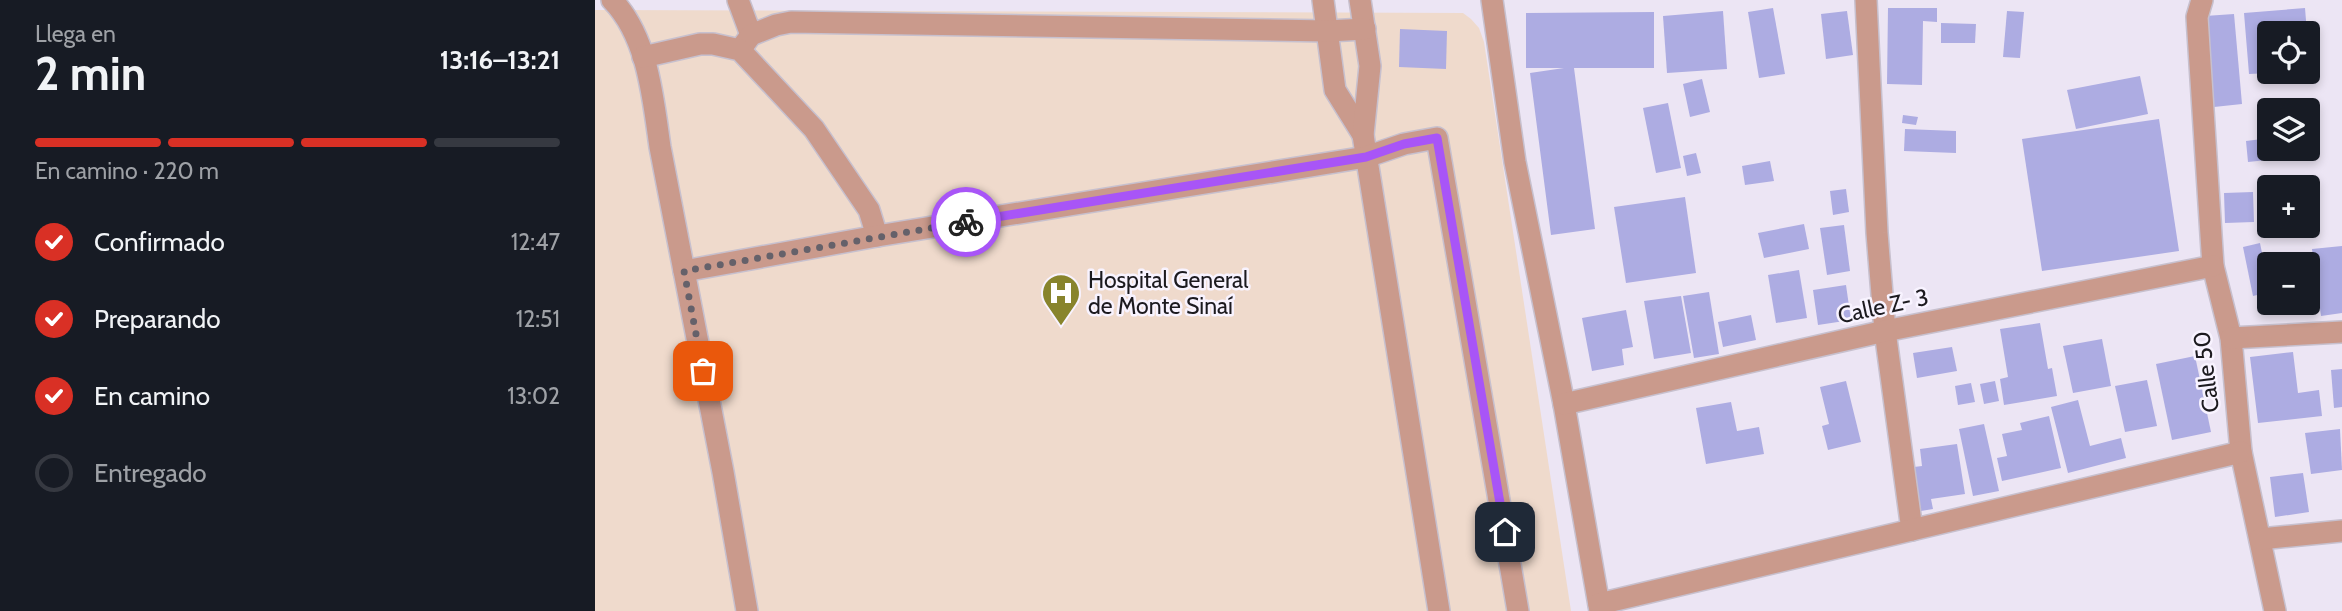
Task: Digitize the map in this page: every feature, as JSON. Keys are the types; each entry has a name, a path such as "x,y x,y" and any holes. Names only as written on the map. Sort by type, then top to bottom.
{"street":[{"path":"612,0 629,21 643,57 654,103 747,611"},
{"path":"739,0 745,42 814,129 869,209 877,236"},
{"path":"1324,0 1335,90 1363,135"},
{"path":"1360,0 1370,66 1363,135 1439,611"},
{"path":"1492,0 1515,162 1564,404 1599,608 2241,452"},
{"path":"1865,0 1885,331 1912,530"},
{"name":"Calle 50","path":"2202,0 2197,17 2213,266 2231,338 2241,452 2275,611"},
{"path":"643,57 700,44 745,42 775,25 791,22 1328,31 1365,29"},
{"path":"684,271 877,236 1366,157 1404,144 1437,138 1518,611"},
{"name":"Calle Z- 3","path":"1564,404 1885,331 2213,266"},
{"path":"2231,338 2342,332"},
{"path":"2260,539 2342,531"}],"shaded area":[{"name":"Hospital General de Monte Sinaí","path":"595,10 1463,13 1479,28 1484,42 1571,611 595,611"}],"building":[{"path":"1773,8 1785,74 1759,78 1748,12"},
{"path":"1888,8 1937,8 1937,22 1923,21 1922,85 1887,84"},
{"path":"2305,8 2306,21 2257,21 2257,74 2249,74 2244,13"},
{"path":"1723,11 1727,69 1667,73 1663,16"},
{"path":"1847,11 1853,55 1826,59 1821,14"},
{"path":"2007,11 2024,12 2020,58 2003,57"},
{"path":"1654,12 1654,68 1574,68 1595,229 1551,235 1530,73 1564,68 1526,68 1526,13"},
{"path":"2234,14 2242,104 2214,107 2205,16"},
{"path":"1941,23 1976,24 1975,43 1941,43"},
{"path":"1400,29 1447,31 1446,69 1399,67"},
{"path":"2140,76 2148,114 2076,129 2067,90"},
{"path":"1702,79 1710,112 1690,117 1683,84"},
{"path":"1668,103 1681,168 1656,173 1643,108"},
{"path":"1903,115 1918,117 1916,125 1902,123"},
{"path":"2159,119 2179,251 2042,271 2022,139"},
{"path":"1905,129 1956,131 1956,153 1904,151"},
{"path":"2257,140 2258,161 2248,162 2246,141"},
{"path":"1696,153 1701,173 1687,176 1683,156"},
{"path":"1770,161 1774,181 1745,185 1742,166"},
{"path":"1846,189 1849,212 1833,215 1830,191"},
{"path":"2253,192 2254,222 2225,223 2224,193"},
{"path":"1685,197 1696,273 1626,283 1614,207"},
{"path":"1804,224 1809,249 1764,258 1758,233"},
{"path":"1844,225 1850,271 1827,275 1820,228"},
{"path":"2260,243 2262,252 2257,252 2257,295 2253,296 2243,247"},
{"path":"2342,246 2342,313 2321,316 2320,252 2312,252 2312,249"},
{"path":"1799,270 1807,318 1776,323 1768,275"},
{"path":"1846,285 1851,320 1818,325 1813,290"},
{"path":"1709,292 1719,354 1694,358 1683,296"},
{"path":"1681,296 1691,353 1654,359 1644,301"},
{"path":"1626,310 1633,347 1622,349 1624,365 1592,371 1582,318"},
{"path":"1751,315 1756,340 1723,347 1718,322"},
{"path":"2040,323 2048,369 2052,368 2057,396 2004,405 2000,379 2008,377 2000,329"},
{"path":"2102,339 2111,386 2073,393 2063,346"},
{"path":"1952,347 1957,371 1917,378 1913,353"},
{"path":"2293,352 2298,393 2319,390 2322,416 2258,423 2250,357"},
{"path":"2195,356 2211,432 2172,440 2156,364"},
{"path":"2342,369 2342,407 2334,408 2331,370"},
{"path":"2147,380 2157,426 2125,432 2115,386"},
{"path":"1846,381 1861,442 1828,450 1822,426 1829,424 1820,387"},
{"path":"1995,381 1999,401 1984,404 1980,384"},
{"path":"1971,383 1975,402 1958,405 1955,386"},
{"path":"2078,400 2090,446 2121,438 2126,458 2068,473 2051,407"},
{"path":"1731,402 1737,431 1759,427 1764,454 1706,464 1696,408"},
{"path":"2049,416 2061,468 2002,481 1997,458 2007,456 2002,434 2022,430 2020,423"},
{"path":"1984,424 1999,491 1973,496 1959,429"},
{"path":"2340,429 2342,470 2311,474 2305,433"},
{"path":"1957,444 1965,494 1931,499 1933,509 1921,511 1914,467 1922,466 1920,449"},
{"path":"2303,473 2309,512 2275,517 2270,477"}],"way so far":[{"path":"703,371 684,271 966,222"}],"place":[{"name":"Hospital General de Monte Sinaí","path":"1061,327"}],"route":[{"path":"966,222 1366,157 1404,144 1437,138 1505,532"}]}
